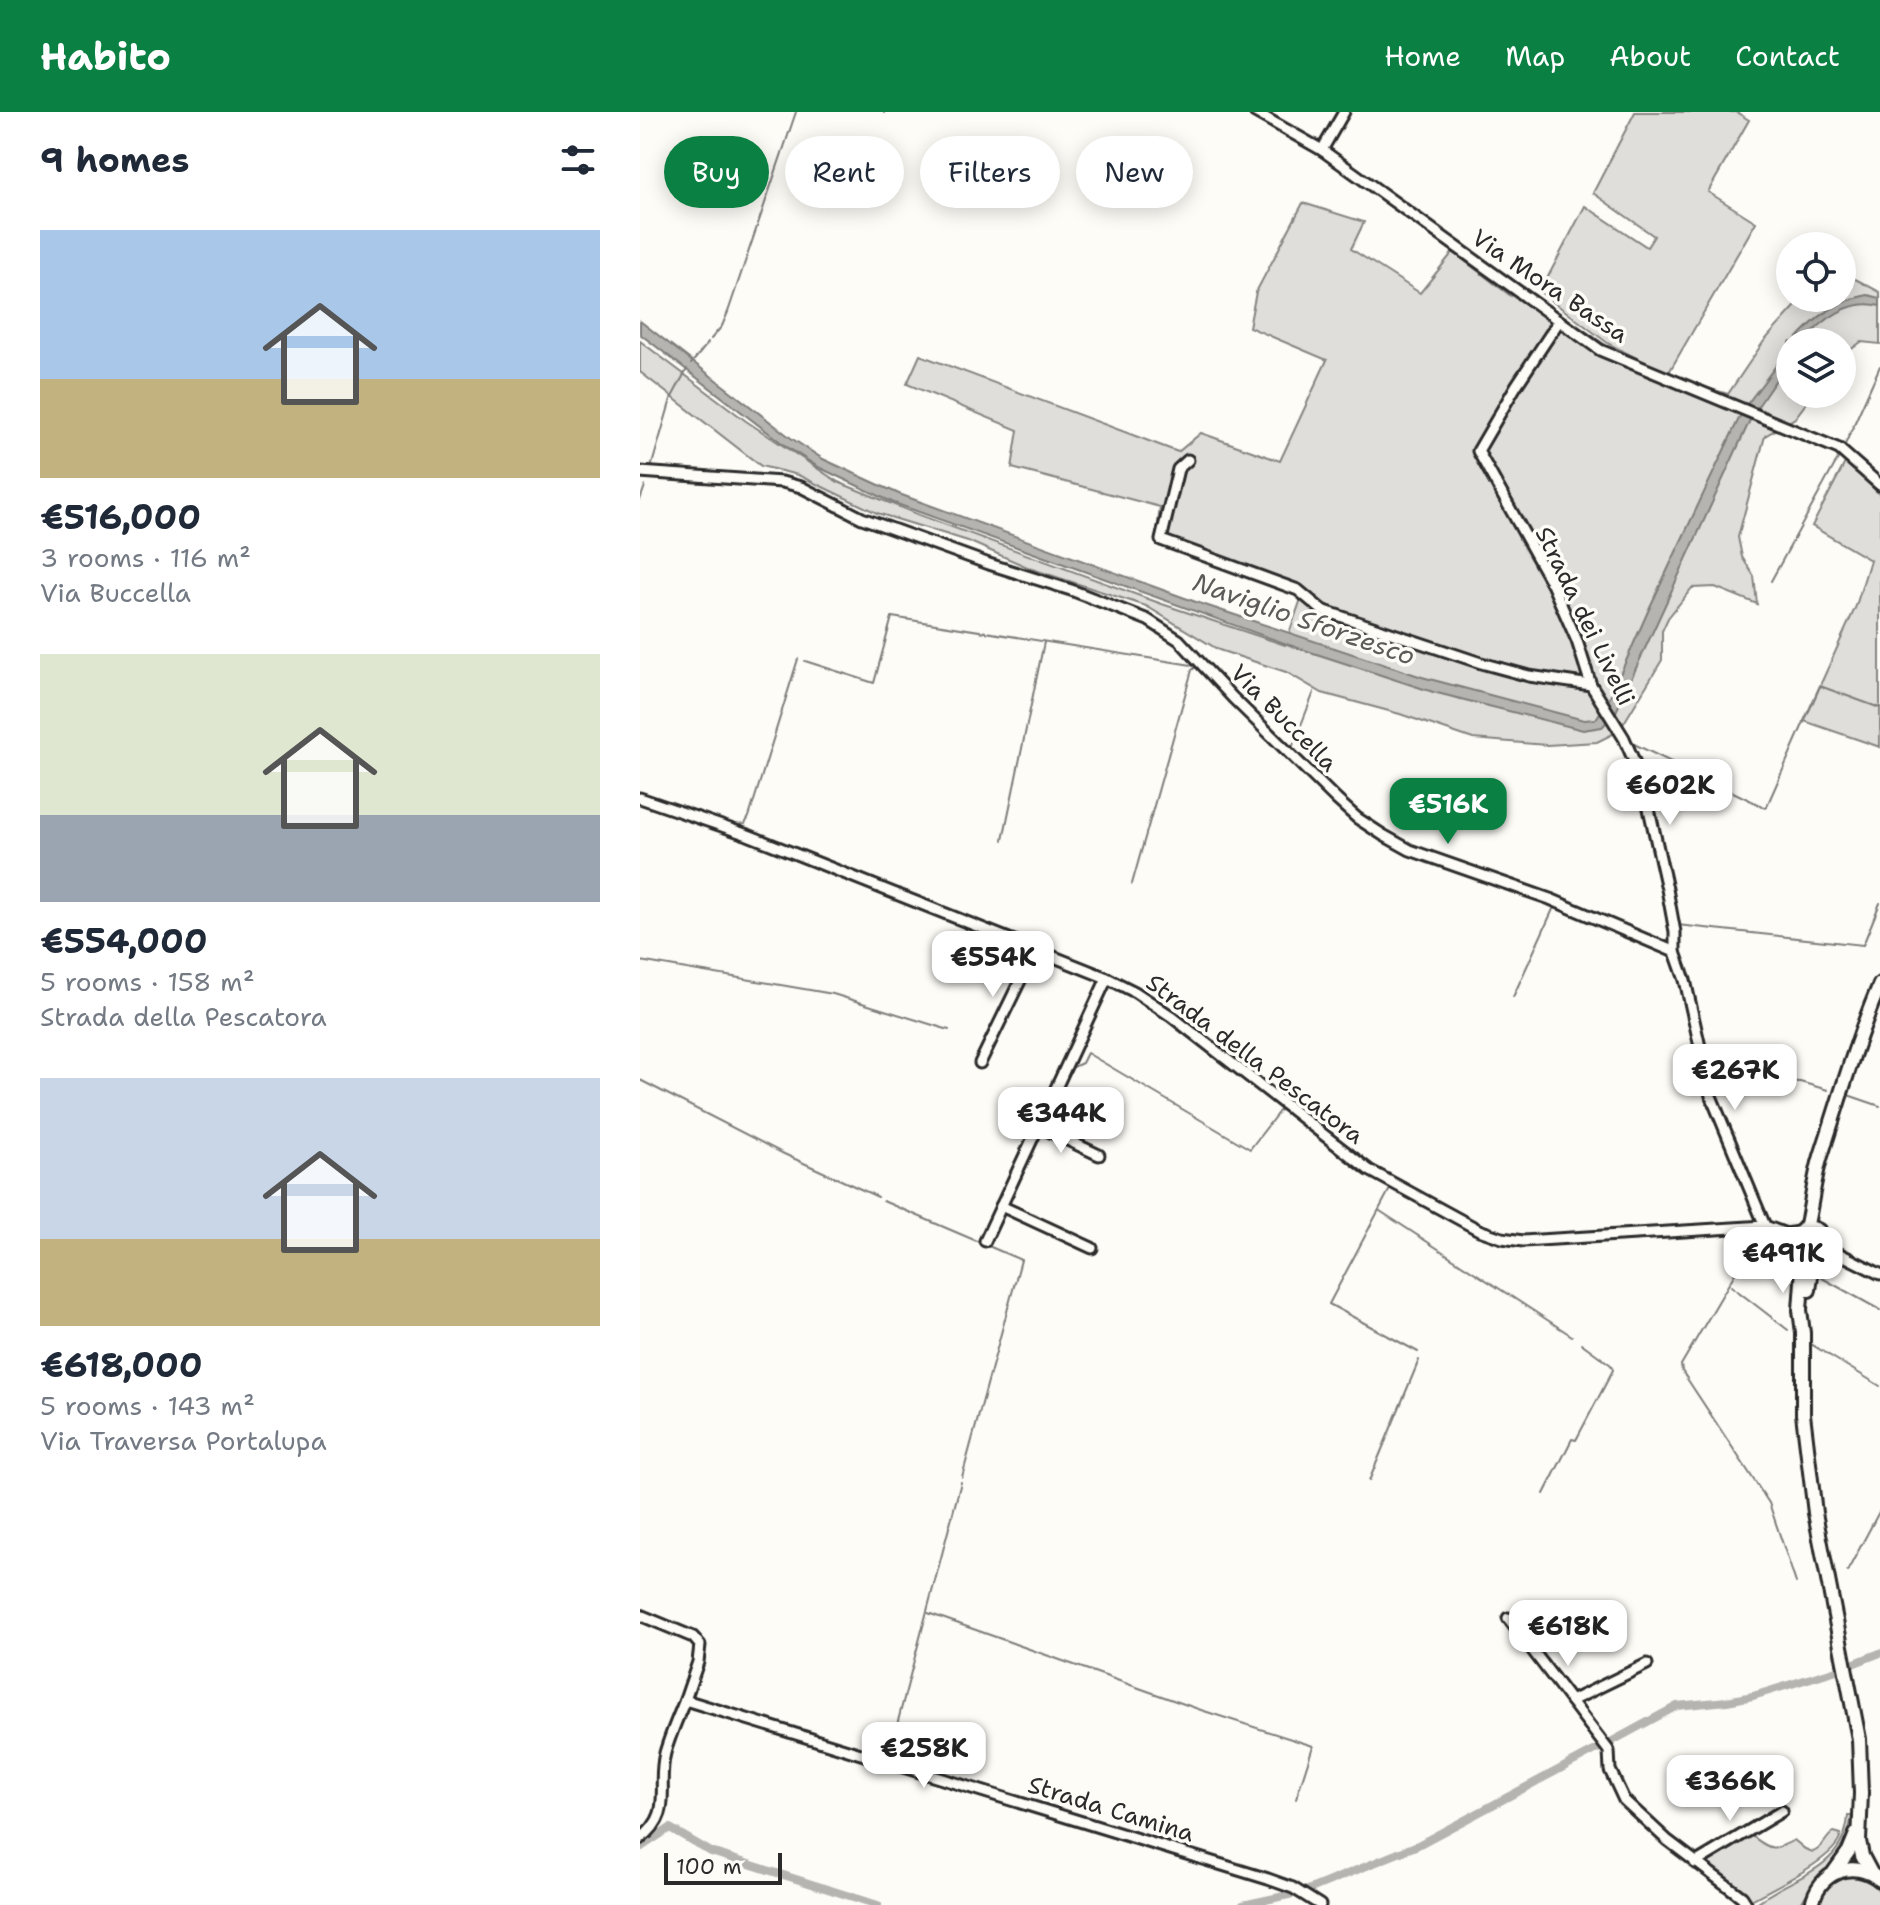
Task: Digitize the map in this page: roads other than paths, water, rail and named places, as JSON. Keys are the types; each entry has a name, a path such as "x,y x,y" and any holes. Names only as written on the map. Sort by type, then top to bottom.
{"main road":[{"path":"1876,1876 1860,1851 1859,1739 1815,1513 1803,1414 1800,1310 1803,1267 1797,1238 1807,1224 1821,1156 1853,1051 1880,984"},
{"path":"1803,1333 1817,1255 1824,1247 1821,1234 1828,1141"},
{"path":"1802,1230 1810,1228 1821,1234"},
{"path":"1798,1248 1806,1256 1817,1255"},
{"path":"1810,1902 1849,1851 1858,1827"},
{"path":"1834,1872 1855,1868 1876,1876"}],"street":[{"name":"Via Mora Bassa","path":"1255,112 1322,150 1600,350 1841,451 1880,485"},
{"path":"1322,150 1344,112"},
{"name":"Strada dei Livelli","path":"1559,321 1478,451 1552,584 1577,641 1591,685 1612,717 1643,782 1670,903 1675,952"},
{"path":"1188,460 1178,469 1161,540 1298,590 1322,610 1351,620 1481,663 1529,676 1591,685"},
{"name":"Via Buccella","path":"640,472 772,481 801,487 862,518 1148,620 1179,640 1337,800 1383,835 1410,850 1550,899 1675,952"},
{"name":"Strada della Pescatora","path":"640,798 748,835 1107,978 1135,992 1171,1016 1369,1170 1479,1230 1523,1241 1765,1226"},
{"path":"980,1063 1035,950"},
{"path":"1675,952 1711,1096 1765,1226 1786,1234 1798,1248"},
{"path":"985,1241 1107,978"},
{"path":"1038,1126 1099,1155"},
{"path":"1001,1206 1092,1248"},
{"path":"1786,1234 1802,1230"},
{"path":"1821,1234 1834,1251 1880,1274"},
{"path":"1817,1255 1834,1251"},
{"path":"640,1615 693,1637 700,1645 698,1662 665,1755 661,1816 640,1839"},
{"path":"1508,1618 1609,1751 1610,1770 1624,1800 1695,1863 1742,1897 1747,1905"},
{"path":"1571,1701 1647,1664"},
{"name":"Strada Camina","path":"685,1700 1268,1879 1293,1888 1320,1905"},
{"path":"1695,1863 1782,1811"}],"waterway":[{"path":"711,339 728,312 796,112"},
{"path":"691,364 708,343"},
{"path":"1843,449 1880,366"},
{"path":"651,468 671,399 687,369"},
{"path":"1771,581 1840,455"},
{"path":"640,500 645,486"},
{"path":"805,661 874,683 892,617 1198,666"},
{"path":"1003,840 1044,642"},
{"path":"640,793 733,825 745,824 798,659"},
{"path":"1205,662 1233,692"},
{"path":"1132,884 1192,670 1196,667"},
{"path":"1634,744 1766,808 1820,686 1880,708"},
{"path":"1252,710 1292,748 1314,692"},
{"path":"1366,829 1395,847"},
{"path":"1677,925 1863,945 1880,903"},
{"path":"1513,997 1554,907"},
{"path":"1632,939 1673,958"},
{"path":"640,961 833,994 949,1030"},
{"path":"1680,979 1683,991"},
{"path":"1071,1068 1082,1063 1087,1053 1250,1149 1283,1106"},
{"path":"1711,1078 1800,1082 1828,1090"},
{"path":"640,1080 784,1154 878,1197"},
{"path":"1848,1095 1880,1106"},
{"path":"1391,1187 1329,1304 1418,1352"},
{"path":"883,1201 1021,1260 962,1477"},
{"path":"1380,1211 1572,1336"},
{"path":"1763,1232 1754,1241 1681,1365 1769,1503 1796,1583"},
{"path":"1779,1237 1786,1249 1787,1276"},
{"path":"1822,1278 1880,1310"},
{"path":"1731,1286 1788,1330"},
{"path":"1544,1494 1613,1370 1611,1365 1581,1343"},
{"path":"1809,1343 1880,1386"},
{"path":"1369,1481 1419,1360"},
{"path":"888,1759 961,1482"},
{"path":"1847,1572 1880,1510"},
{"path":"928,1613 1201,1710 1313,1746 1296,1799"},
{"path":"1855,1663 1880,1653"},
{"path":"1607,1744 1677,1706 1753,1696 1840,1669"},
{"path":"1303,1892 1418,1845 1601,1747"},
{"path":"640,1848 670,1828 711,1852 878,1905"},
{"path":"1243,1905 1293,1894"}],"water label":[{"name":"Naviglio Sforzesco","path":"1304,619"}]}
